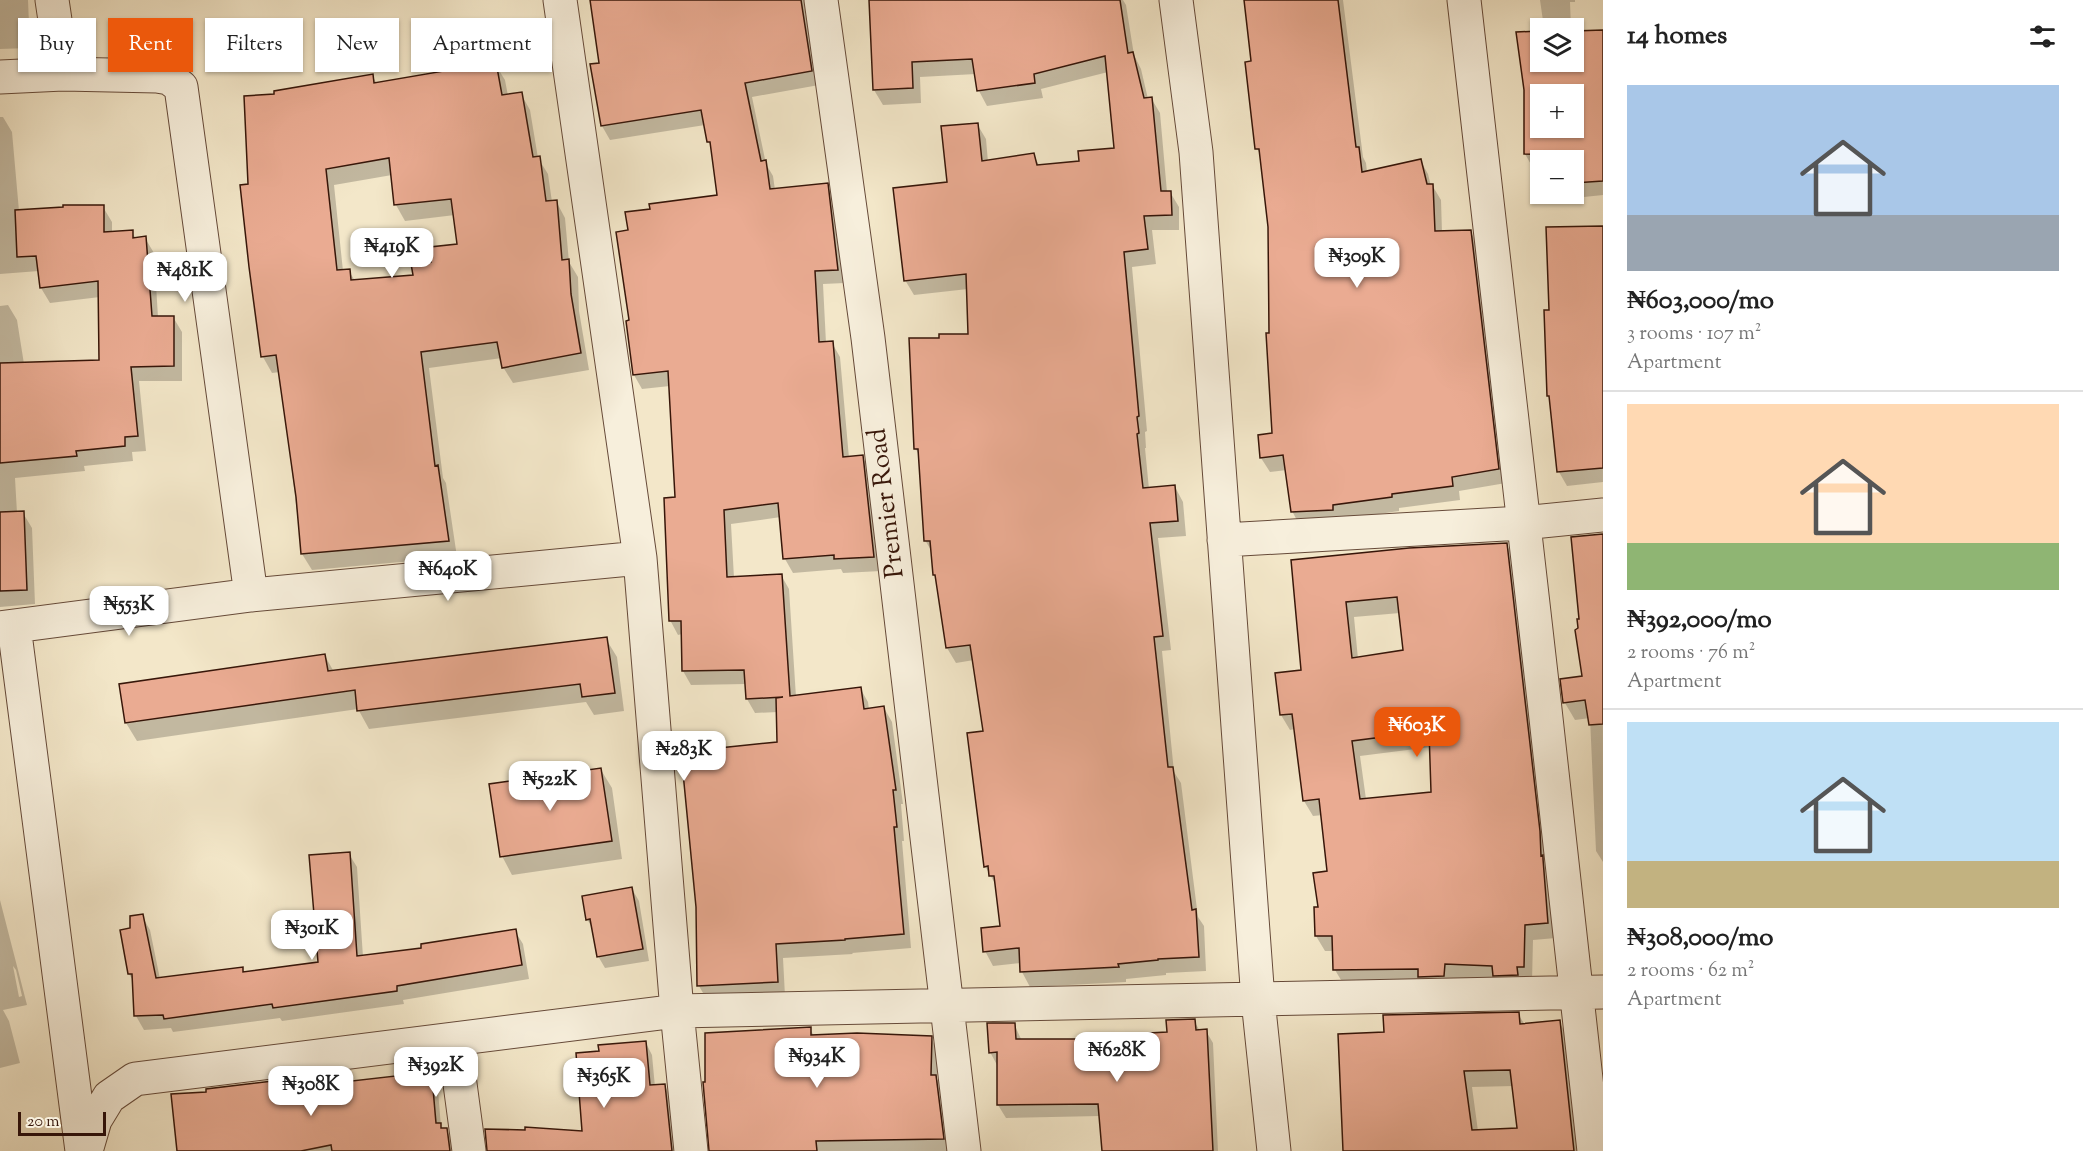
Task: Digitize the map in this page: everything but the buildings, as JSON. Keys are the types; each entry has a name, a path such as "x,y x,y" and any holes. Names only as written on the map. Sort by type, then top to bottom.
{"street":[{"path":"52,0 63,74"},
{"path":"560,0 640,558 677,1011 691,1151"},
{"name":"Premier Road","path":"821,0 869,350 964,1151"},
{"path":"1176,0 1196,152 1258,1000 1274,1151"},
{"path":"1464,0 1522,523 1557,805 1590,993 1594,1151"},
{"path":"0,77 63,74 157,76 169,78 180,87 252,595"},
{"path":"1224,540 1522,523 1603,515"},
{"path":"84,1151 7,627 252,595 640,558"},
{"path":"84,1151 95,1120 109,1097 135,1079 677,1011 1590,993"},
{"path":"454,1039 469,1151"}]}
